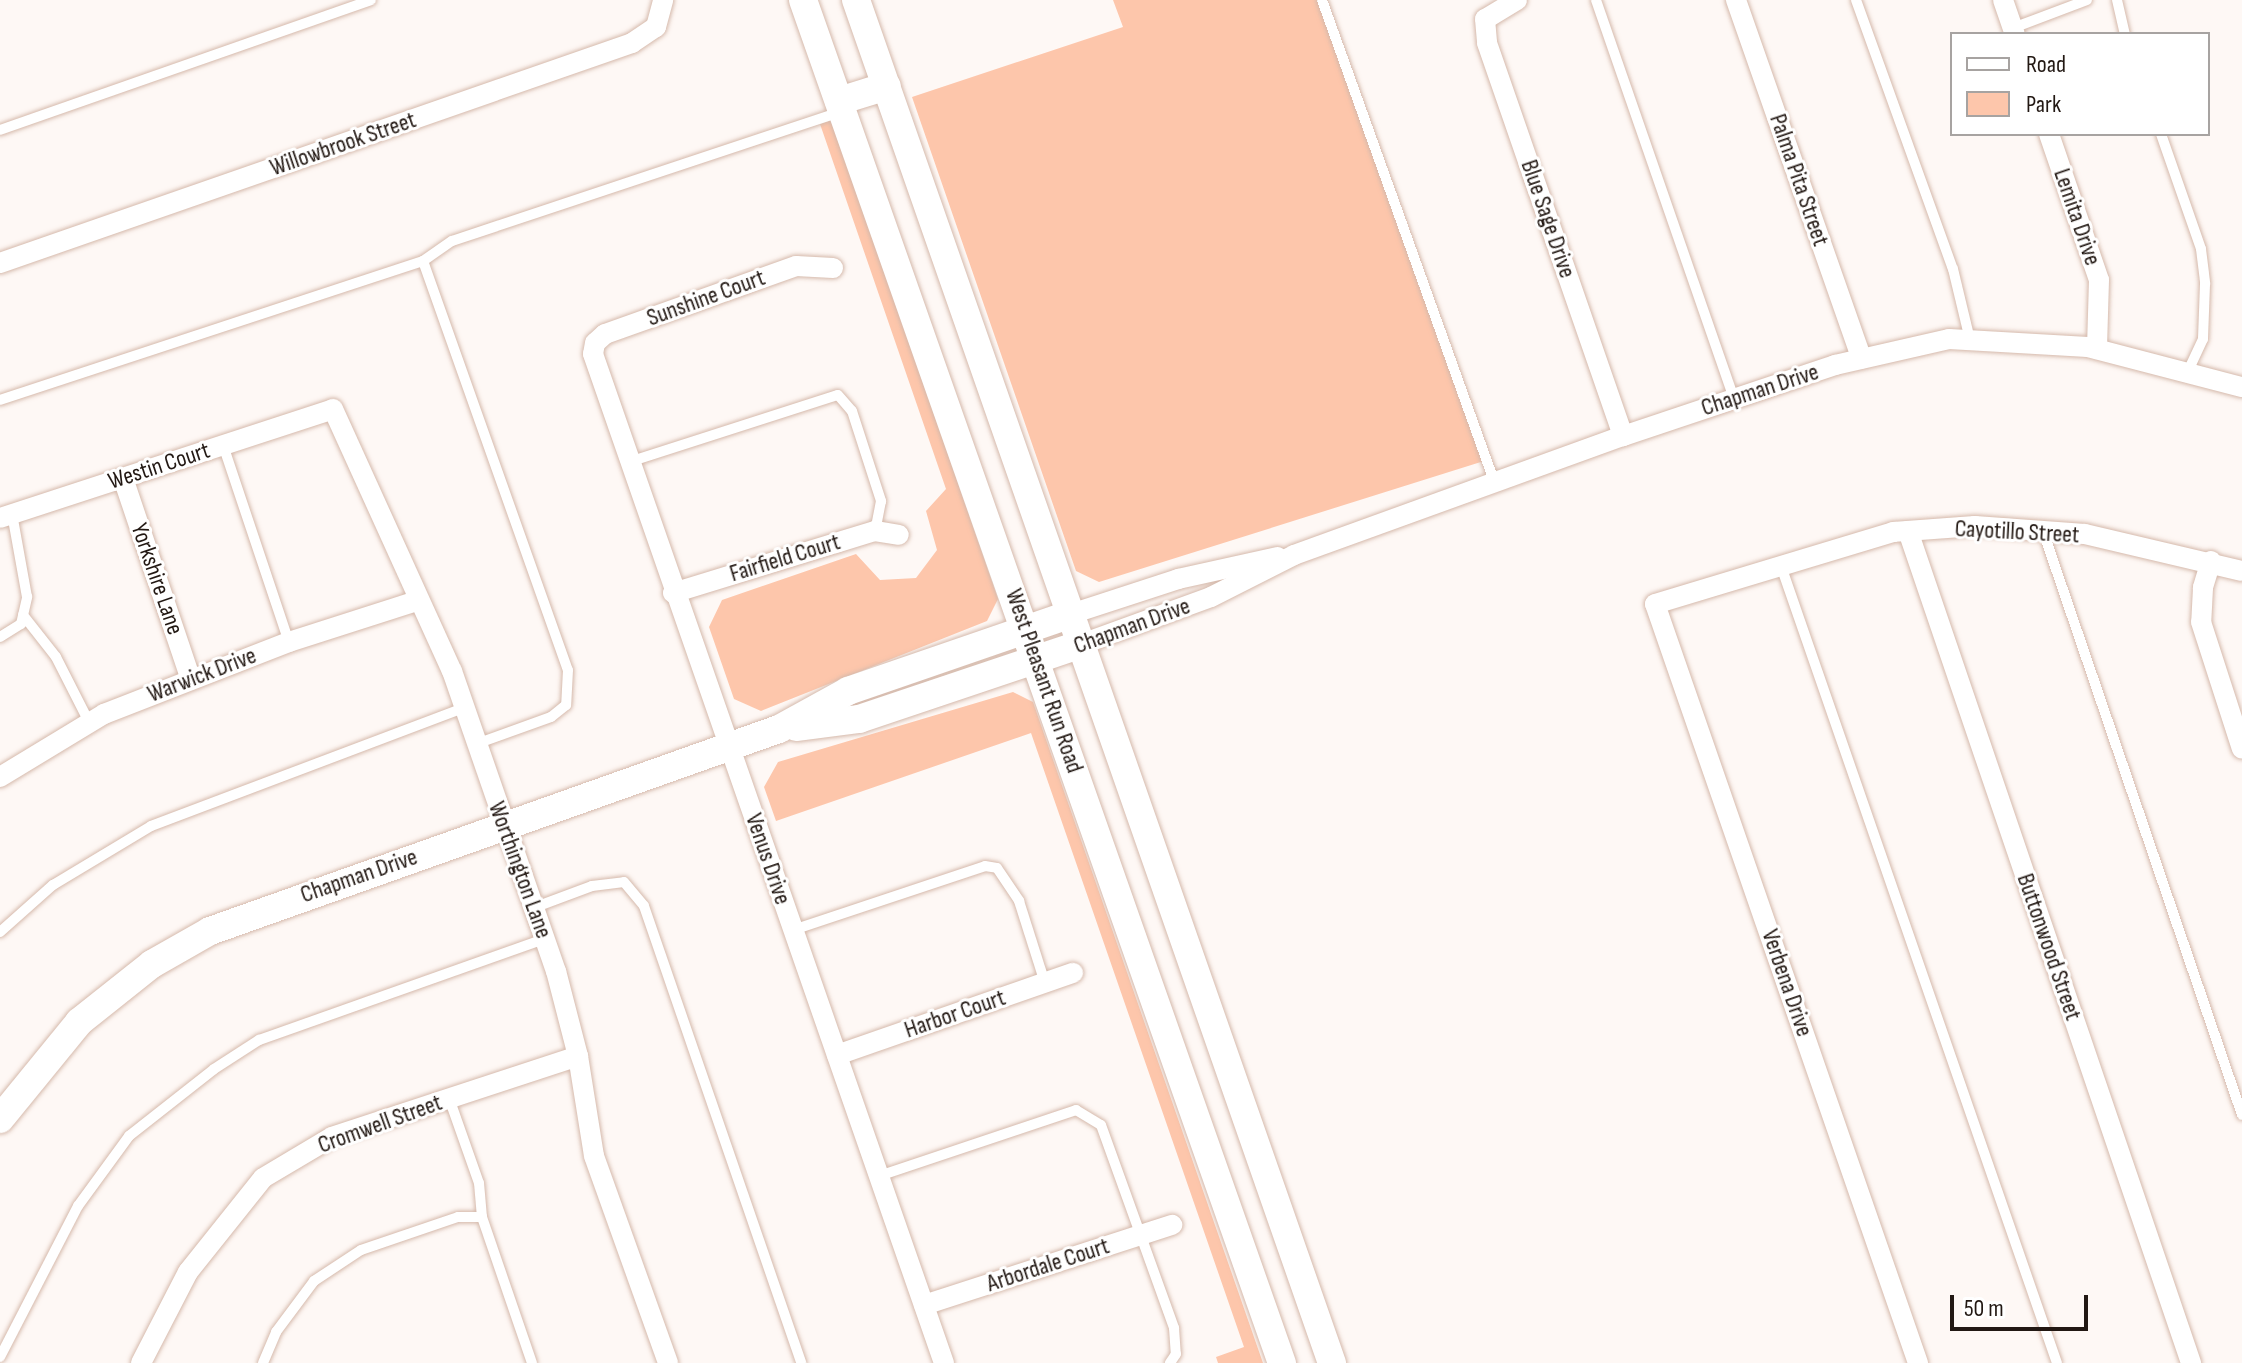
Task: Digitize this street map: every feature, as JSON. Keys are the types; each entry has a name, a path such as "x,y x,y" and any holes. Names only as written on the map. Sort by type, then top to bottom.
{"main road":[{"name":"West Pleasant Run Road","path":"803,0 1282,1363"},
{"name":"West Pleasant Run Road","path":"856,0 1332,1363"},
{"path":"841,106 887,86"},
{"name":"Chapman Drive","path":"0,1119 79,1022 152,964 271,907 730,747 779,729 848,691 1071,614"},
{"name":"Chapman Drive","path":"779,729 859,719 1082,644"},
{"path":"1150,985 1195,968"}],"street":[{"name":"Willowbrook Street","path":"0,263 632,43 656,27 663,0"},
{"name":"Palma Pita Street","path":"1736,0 1862,359"},
{"path":"2003,0 2014,31"},
{"name":"Blue Sage Drive","path":"1509,4 1485,19 1487,43 1623,436"},
{"name":"Lemita Drive","path":"2050,136 2099,280 2097,349"},
{"name":"Sunshine Court","path":"593,354 595,343 605,334 796,266 833,268"},
{"name":"Chapman Drive","path":"1082,644 1211,597 1294,555 1494,481 1734,398 1862,359 1949,339 2097,349 2242,387"},
{"name":"Venus Drive","path":"593,354 673,593 730,747 944,1363"},
{"name":"Worthington Lane","path":"317,414 333,409 343,422 464,708 544,939 578,1056 594,1156 668,1363"},
{"name":"Westin Court","path":"6,516 317,414"},
{"name":"Yorkshire Lane","path":"123,478 191,680"},
{"name":"Cayotillo Street","path":"1655,604 1908,531 1975,526 2043,530 2211,561 2242,571"},
{"name":"Fairfield Court","path":"673,593 875,531 899,535"},
{"name":"Buttonwood Street","path":"1908,531 2191,1363"},
{"name":"Chapman Drive","path":"1071,614 1236,563 1294,555"},
{"path":"2211,561 2203,588 2201,622 2242,749"},
{"name":"Warwick Drive","path":"0,777 89,722 289,642 417,601"},
{"name":"Verbena Drive","path":"1655,604 1918,1363"},
{"name":"Harbor Court","path":"837,1055 1073,973"},
{"name":"Cromwell Street","path":"141,1363 188,1272 263,1178 332,1137 578,1056"},
{"name":"Arbordale Court","path":"924,1305 1172,1225"}],"lane":[{"path":"0,130 371,0"},
{"path":"1322,0 1494,481"},
{"path":"1596,0 1734,398"},
{"path":"1856,0 1953,269 1970,340"},
{"path":"2014,31 2087,0"},
{"path":"2117,0 2125,32"},
{"path":"0,400 423,261 452,241 841,106"},
{"path":"2162,136 2201,249 2205,284 2203,339 2187,373"},
{"path":"423,261 568,670 566,705 551,717 476,744"},
{"path":"629,462 838,395 852,411 881,501 875,531"},
{"path":"223,445 289,642"},
{"path":"0,637 21,624 27,597 6,516"},
{"path":"2043,530 2242,1115"},
{"path":"1781,566 2057,1363"},
{"path":"23,615 56,657 89,722"},
{"path":"0,932 53,885 151,826 464,708"},
{"path":"793,930 985,866 997,868 1019,901 1045,983"},
{"path":"533,908 592,886 624,882 644,906 801,1363"},
{"path":"0,1357 78,1206 129,1136 214,1069 259,1040 544,939"},
{"path":"449,1098 479,1183 482,1217 532,1363"},
{"path":"879,1176 1076,1110 1101,1125 1174,1328 1176,1354 1170,1363"},
{"path":"263,1363 276,1332 326,1274 361,1250 458,1217 482,1217"}],"green space":[{"path":"1113,0 1325,0 1484,461 1099,582 1076,571 912,97 1123,27"},
{"path":"832,120 998,599 987,621 761,711 734,699 709,627 722,600 856,554 880,580 916,578 937,550 926,511 946,489 820,124"},
{"path":"1013,692 1033,702 1263,1363 1218,1363 1216,1357 1244,1347 1031,733 776,821 764,787 778,762"}]}
